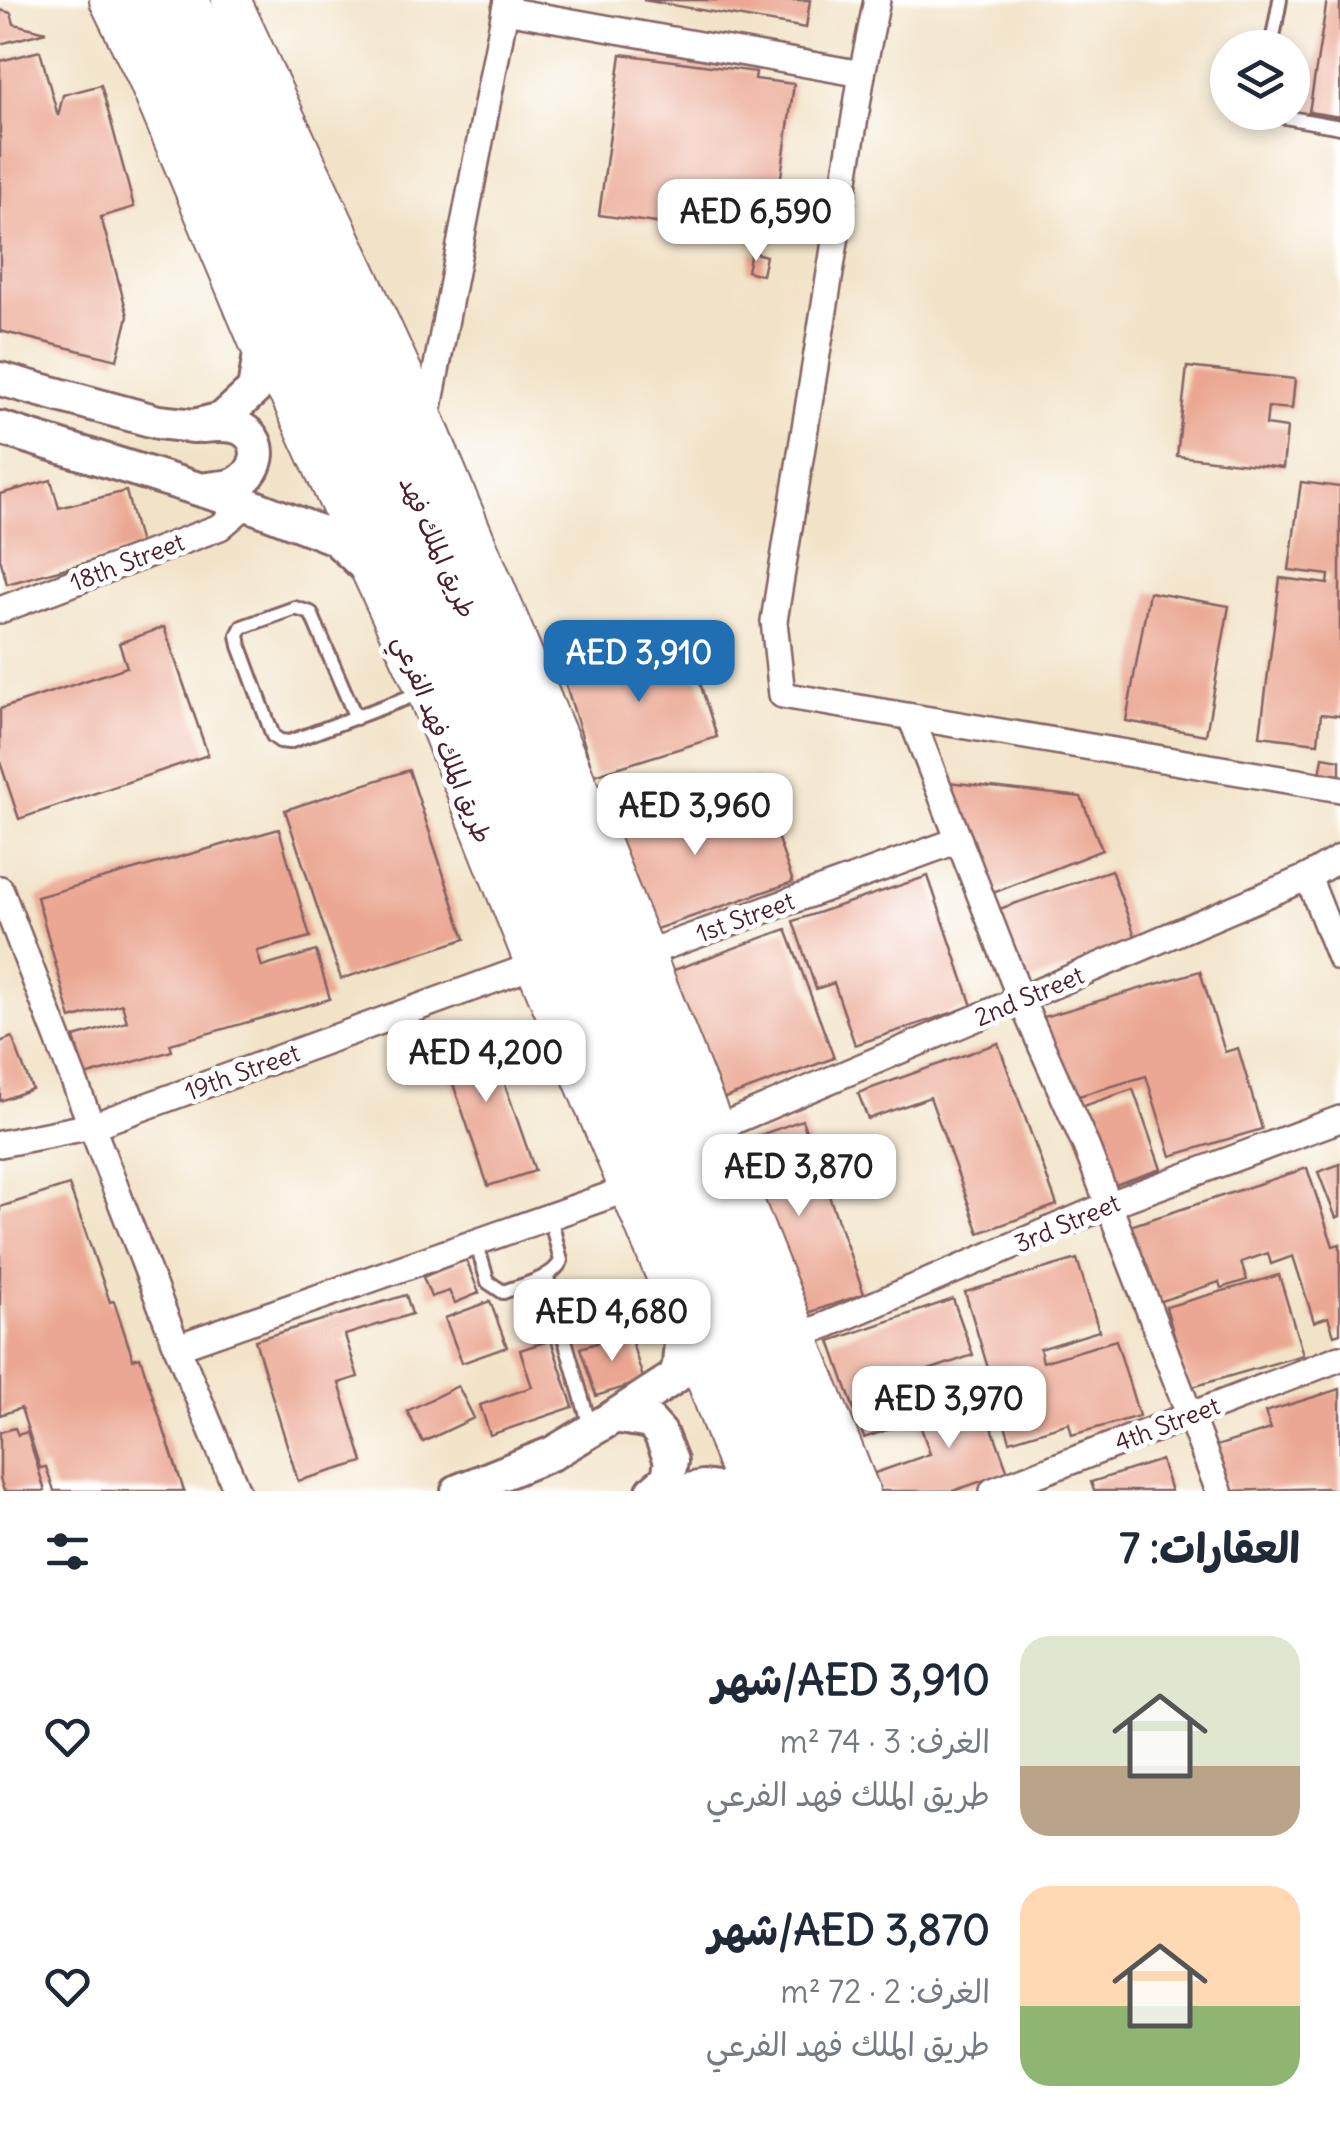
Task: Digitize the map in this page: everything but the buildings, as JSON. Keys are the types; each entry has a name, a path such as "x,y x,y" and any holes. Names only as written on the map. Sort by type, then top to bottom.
{"highway":[{"name":"طريق الملك فهد","path":"145,0 398,498 726,1326 787,1491"},
{"name":"طريق الملك فهد","path":"184,0 398,498 650,1042 832,1491"}],"main road":[{"name":"طريق الملك فهد الفرعي","path":"108,0 147,78 261,348 291,398 426,692 683,1317 747,1491"},
{"path":"231,0 426,423 860,1491"}],"street":[{"path":"877,0 774,621 782,695 1340,789"},
{"path":"426,423 506,5 862,74"},
{"path":"194,426 222,418 254,390 261,348"},
{"path":"0,379 158,422 240,428 253,438 258,463 249,475 233,485 202,490"},
{"path":"0,428 247,504 335,538 374,574"},
{"name":"18th Street","path":"0,610 220,527 247,504"},
{"path":"911,717 1021,1000 1086,1146 1218,1491"},
{"name":"1st Street","path":"644,954 959,840"},
{"name":"2nd Street","path":"715,1129 1308,876 1340,858"},
{"path":"1308,876 1340,958"},
{"path":"0,889 237,1491"},
{"name":"19th Street","path":"0,1144 92,1126 536,965"},
{"name":"3rd Street","path":"798,1337 1108,1204 1340,1120"},
{"path":"177,1346 630,1188"},
{"path":"458,1491 553,1454 675,1377 680,1365 683,1317"},
{"name":"4th Street","path":"994,1491 1340,1358"},
{"path":"604,1424 650,1422 660,1433 671,1461 668,1478 653,1491"},
{"path":"684,1491 703,1486 732,1491"}],"lane":[{"path":"1274,30 1280,0"},
{"path":"1310,122 1340,127"},
{"path":"356,718 311,613 295,608 242,627 238,635 240,646 272,736 280,741 288,742 356,718 426,692"},
{"path":"476,1242 488,1282 503,1292 559,1267 561,1261 550,1216"},
{"path":"546,1275 604,1424"}]}
